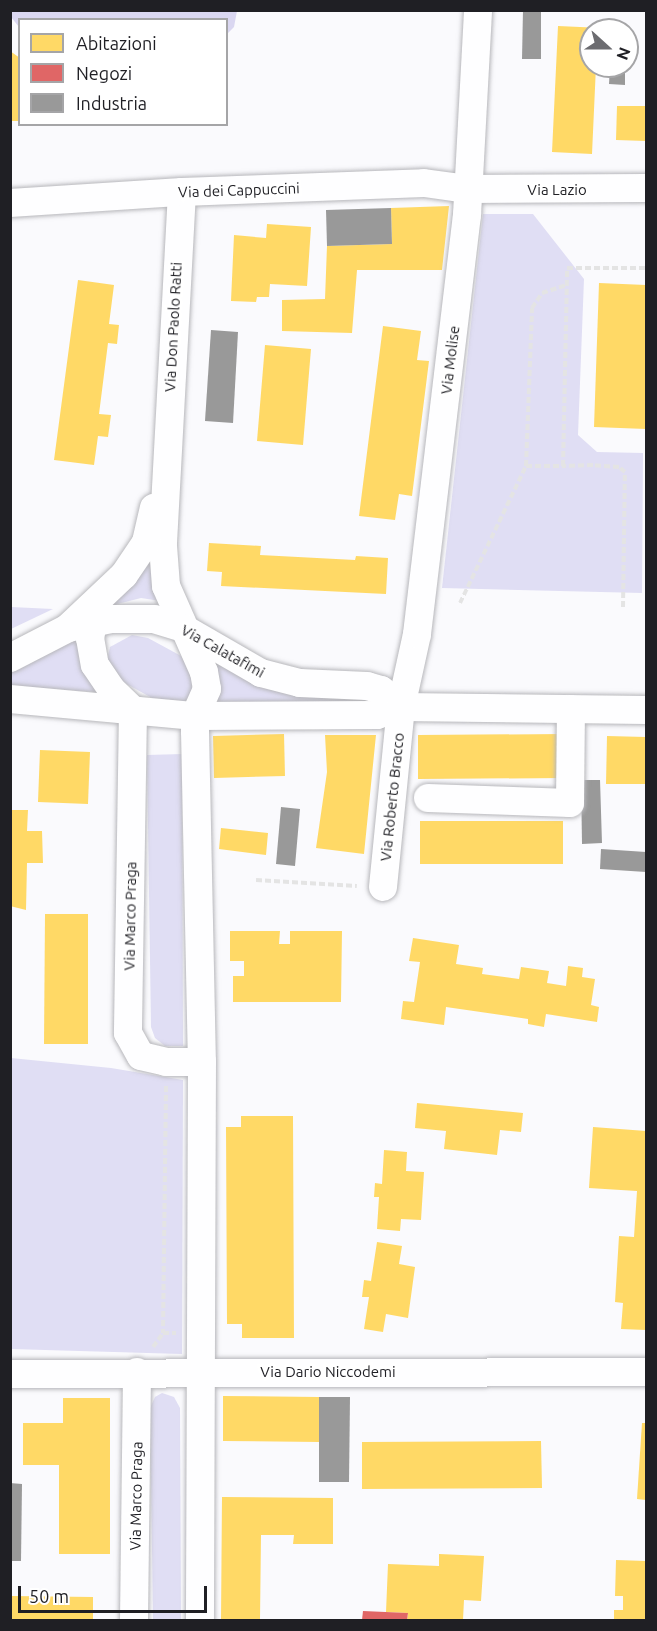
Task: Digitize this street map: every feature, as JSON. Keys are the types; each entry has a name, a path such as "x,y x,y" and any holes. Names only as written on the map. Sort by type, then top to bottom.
{"street":[{"name":"Via Molise","path":"401,707 417,634 467,215 478,10"},
{"name":"Via dei Cappuccini","path":"10,203 182,192 423,183 467,189"},
{"name":"Via Lazio","path":"467,189 646,188"},
{"name":"Via Don Paolo Ratti","path":"182,192 166,462 166,586 206,681 205,695 195,716"},
{"name":"Via Don Paolo Ratti","path":"86,618 124,575 146,542 166,462"},
{"name":"Via Calatafimi","path":"10,658 86,618 143,618 183,628 261,674 300,683 368,686 401,707"},
{"path":"86,618 95,665 111,689 133,710"},
{"path":"10,699 195,716 377,716 401,707 646,710"},
{"name":"Via Roberto Bracco","path":"383,887 401,707"},
{"path":"428,798 570,803 571,709"},
{"name":"Via Marco Praga","path":"133,710 128,1034 141,1056 166,1062 202,1062"},
{"path":"195,716 202,1062 199,1373 200,1620"},
{"name":"Via Marco Praga","path":"134,1620 137,1372"},
{"name":"Via Dario Niccodemi","path":"10,1374 646,1372"}],"path":[{"path":"563,466 567,268 646,268"},
{"path":"460,603 526,466 532,308 542,293 566,285"},
{"path":"526,466 593,465 619,467 625,472 623,607"},
{"path":"256,880 383,887"},
{"path":"166,1062 163,1333 200,1333"}],"shaded area":[{"path":"11,10 237,10 234,27 228,33 228,18 18,18 18,26 11,17"},
{"path":"483,214 533,214 584,279 578,435 597,452 643,453 642,593 442,588"},
{"path":"155,549 151,576 161,601 141,598 113,605"},
{"path":"11,607 53,609 11,629"},
{"path":"132,635 148,638 183,657 196,684 186,702 152,698 123,682 107,660 110,647"},
{"path":"78,636 99,692 11,687 11,667"},
{"path":"208,653 361,692 372,706 217,704"},
{"path":"182,754 183,1046 165,1046 155,1038 151,1027 147,755"},
{"path":"11,1058 111,1068 183,1080 182,1354 11,1349"},
{"path":"162,1393 174,1397 180,1408 181,1620 153,1620 150,1408 155,1397"}],"building: Abitazioni":[{"path":"558,26 579,27 579,78 595,78 592,154 552,152"},
{"path":"10,51 18,57 18,121 10,121"},
{"path":"617,106 646,106 646,141 616,140"},
{"path":"449,206 442,270 357,270 352,333 282,331 282,300 325,299 327,246 392,244 391,208"},
{"path":"267,224 311,227 307,286 270,284 269,297 257,297 256,302 231,301 234,235 266,238"},
{"path":"78,280 114,285 109,324 119,325 117,344 108,343 99,414 111,415 108,437 98,436 94,465 54,460"},
{"path":"599,283 646,285 646,429 594,427"},
{"path":"383,326 421,331 417,360 429,361 412,496 399,494 395,520 359,516"},
{"path":"265,345 311,349 303,445 257,441"},
{"path":"209,543 261,546 260,555 355,560 356,556 388,558 386,594 221,586 222,572 207,571"},
{"path":"284,734 285,776 214,778 213,736"},
{"path":"563,734 563,778 418,779 418,735"},
{"path":"325,735 376,735 364,854 316,848 327,772"},
{"path":"607,736 646,737 646,784 606,784"},
{"path":"40,750 90,752 88,804 38,802"},
{"path":"10,810 28,810 27,831 42,831 43,863 27,863 26,910 10,906"},
{"path":"420,821 563,821 563,864 420,864"},
{"path":"221,828 268,833 266,855 219,849"},
{"path":"45,914 88,914 88,1044 44,1044"},
{"path":"230,931 280,931 279,944 290,944 290,931 342,931 341,1002 233,1002 233,976 244,976 244,961 230,961"},
{"path":"413,938 459,945 456,964 483,968 482,974 519,979 521,967 549,971 547,983 566,986 568,966 583,968 582,977 595,979 591,1005 599,1007 597,1022 546,1014 544,1027 528,1024 528,1019 446,1007 444,1025 401,1019 403,1001 414,1002 420,962 409,961"},
{"path":"417,1103 523,1113 521,1132 500,1130 497,1155 444,1149 446,1131 415,1128"},
{"path":"241,1116 293,1116 294,1338 242,1338 242,1324 227,1324 226,1127 241,1127"},
{"path":"593,1127 646,1131 646,1330 621,1329 623,1303 615,1302 619,1236 634,1237 637,1191 589,1188"},
{"path":"384,1150 407,1152 406,1171 424,1172 421,1220 401,1219 400,1231 377,1229 379,1197 374,1197 375,1183 382,1184"},
{"path":"377,1242 402,1246 399,1264 415,1267 408,1318 386,1314 383,1332 364,1329 369,1297 362,1297 364,1280 371,1281"},
{"path":"223,1396 319,1397 319,1442 223,1441"},
{"path":"63,1398 110,1398 110,1554 59,1554 59,1465 23,1465 23,1423 63,1423"},
{"path":"642,1423 646,1423 646,1500 637,1499"},
{"path":"541,1441 542,1488 362,1489 362,1442"},
{"path":"222,1497 333,1498 333,1544 293,1544 294,1535 261,1535 260,1620 221,1620"},
{"path":"439,1554 484,1556 481,1601 464,1600 463,1620 407,1620 408,1613 386,1612 388,1564 439,1566"},
{"path":"616,1560 646,1561 646,1620 614,1620 614,1610 623,1610 623,1596 615,1596"},
{"path":"12,1596 93,1597 93,1620 12,1620"}],"building: Negozi":[{"path":"363,1611 408,1613 407,1620 362,1620"}],"building: Industria":[{"path":"523,10 541,10 541,59 522,59"},
{"path":"609,78 625,78 625,85 609,84"},
{"path":"391,208 392,244 327,246 326,210"},
{"path":"211,330 238,332 233,423 205,421"},
{"path":"581,780 600,780 602,843 582,844"},
{"path":"281,807 300,809 295,866 276,864"},
{"path":"601,849 646,852 646,872 600,869"},
{"path":"319,1397 350,1397 349,1482 319,1482"},
{"path":"10,1483 22,1484 21,1561 10,1561"}]}
